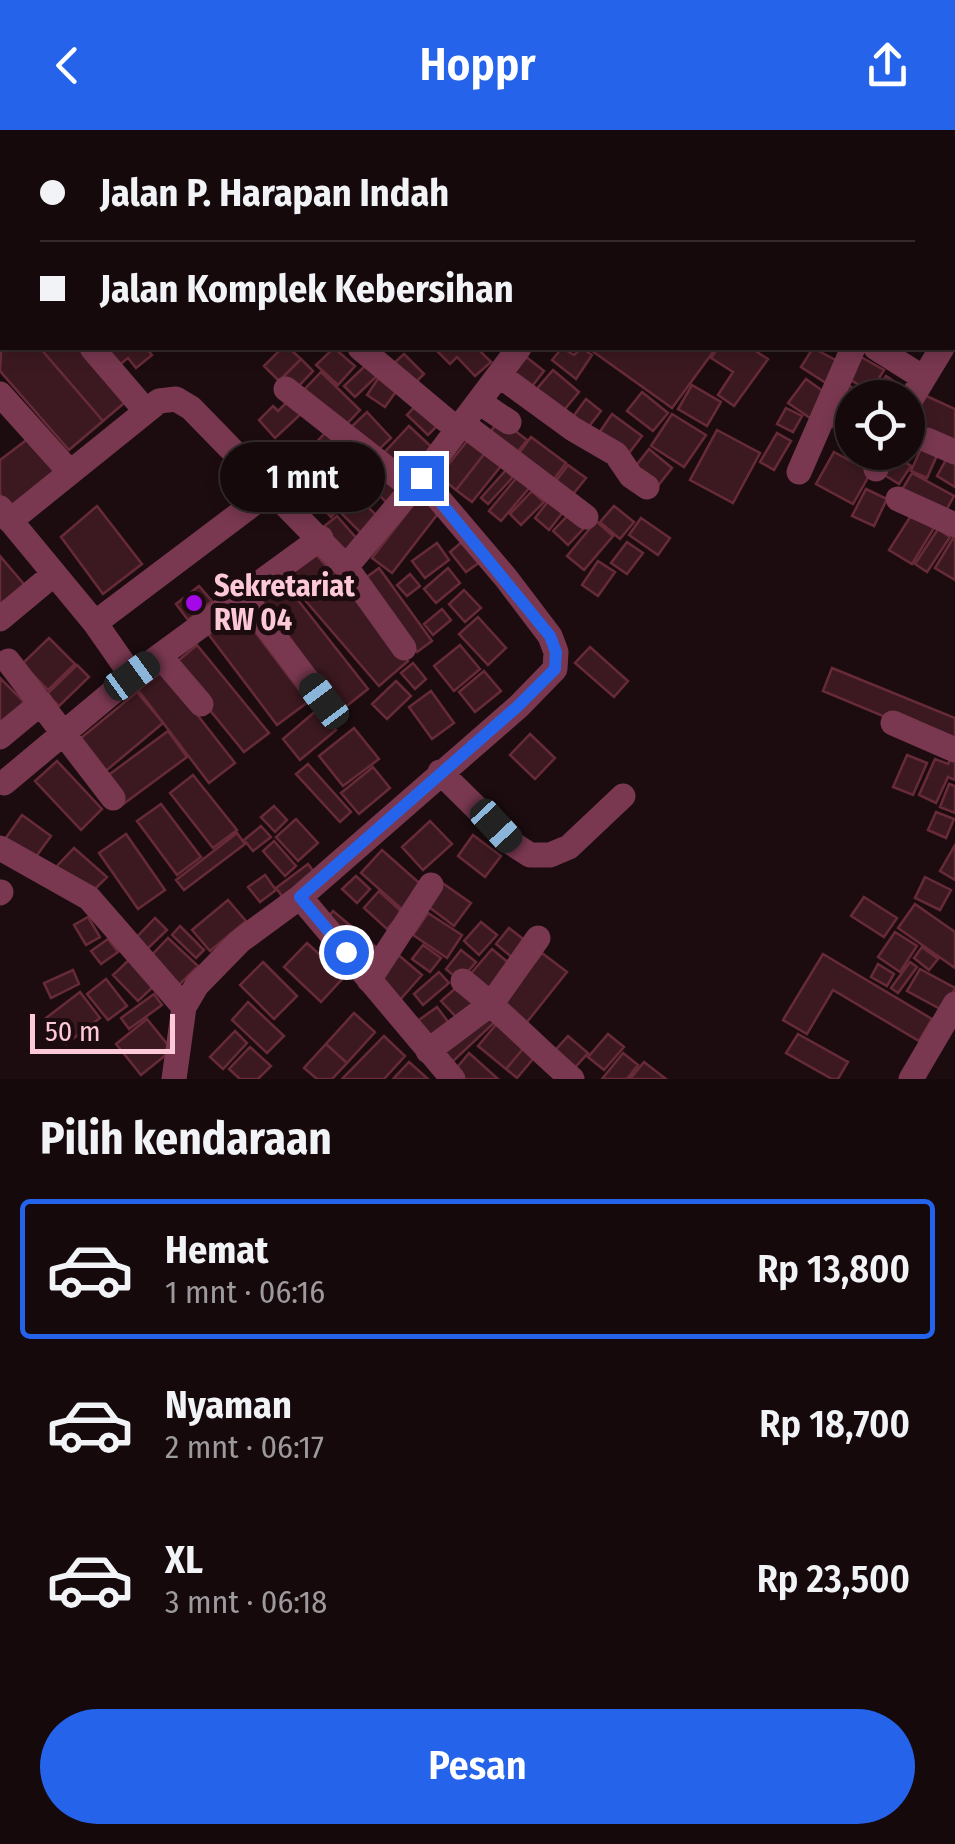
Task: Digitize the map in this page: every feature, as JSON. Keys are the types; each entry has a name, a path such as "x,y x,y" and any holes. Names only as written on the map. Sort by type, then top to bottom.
{"street":[{"path":"94,350 146,412"},
{"path":"363,350 460,427 586,517"},
{"path":"346,567 417,483 518,350"},
{"path":"799,472 851,350"},
{"path":"879,350 922,377"},
{"path":"920,380 941,350"},
{"path":"499,375 616,454 630,476 647,487"},
{"path":"174,1079 184,1007 197,985 240,941 300,897 555,669 556,652 550,636 506,578 417,483 286,389"},
{"path":"0,394 69,471"},
{"path":"132,676 95,623 5,514 69,471 159,400 176,399 191,408 320,538 346,567 404,648"},
{"path":"479,402 509,422"},
{"path":"926,440 955,452"},
{"path":"95,623 270,491"},
{"path":"898,499 955,525"},
{"path":"4,783 132,676 320,538"},
{"path":"0,619 54,574"},
{"path":"243,596 324,701"},
{"path":"160,656 202,704"},
{"path":"8,662 113,798"},
{"path":"0,737 41,703"},
{"path":"893,722 955,750"},
{"path":"440,772 530,855 550,855 569,847 623,796"},
{"path":"0,848 89,898 184,1007"},
{"path":"369,980 431,885"},
{"path":"300,897 454,1079"},
{"path":"428,1051 492,1003 538,938"},
{"path":"462,980 572,1079"},
{"path":"911,1079 955,1004"}],"building":[{"path":"1,350 42,350 103,421 69,450 0,371"},
{"path":"42,350 88,350 130,398 103,421"},
{"path":"97,350 148,350 152,355 136,368 128,358 113,370"},
{"path":"280,350 291,350 301,359 279,381 264,366"},
{"path":"336,350 355,366 338,385 316,365"},
{"path":"436,350 479,350 491,362 475,376 457,357 450,364"},
{"path":"560,350 574,355 585,350 592,355 576,379 552,360"},
{"path":"591,350 715,350 672,408"},
{"path":"717,350 754,350 768,359 734,406 718,395 733,372 711,358"},
{"path":"812,350 843,364 829,385 801,367"},
{"path":"404,354 424,374 412,386 392,365"},
{"path":"525,356 544,371 530,389 511,374"},
{"path":"861,357 884,370 878,380 849,379"},
{"path":"301,359 313,371 292,393 279,381"},
{"path":"367,364 378,375 355,397 344,386"},
{"path":"384,370 402,383 385,407 367,395"},
{"path":"553,370 579,392 560,415 534,392"},
{"path":"321,372 360,410 340,431 300,394"},
{"path":"806,379 827,394 810,418 788,403"},
{"path":"692,385 721,402 707,426 678,409"},
{"path":"642,392 668,413 653,431 627,411"},
{"path":"925,395 955,409 955,448 925,434"},
{"path":"290,399 303,412 275,438 259,420 273,406 278,411"},
{"path":"586,399 601,411 587,429 572,418"},
{"path":"419,402 441,422 428,435 407,415"},
{"path":"835,402 835,428 823,421"},
{"path":"786,408 802,416 793,432 777,424"},
{"path":"367,412 391,438 373,455 349,429"},
{"path":"612,414 642,436 626,457 597,436"},
{"path":"672,414 706,435 684,467 651,446"},
{"path":"500,419 527,440 512,459 485,439"},
{"path":"409,426 437,452 407,483 380,457"},
{"path":"717,430 760,453 733,503 690,480"},
{"path":"326,432 347,451 332,468 311,448"},
{"path":"777,433 791,441 774,470 760,462"},
{"path":"531,437 566,463 552,482 517,456"},
{"path":"29,438 55,472 10,507 0,494 0,460"},
{"path":"468,440 485,453 456,490 439,476"},
{"path":"925,445 939,451 927,478 911,471 925,470"},
{"path":"358,447 374,464 360,479 343,462"},
{"path":"311,448 332,468 320,481 298,462"},
{"path":"649,449 672,468 657,487 634,468"},
{"path":"834,452 835,470 871,472 853,504 816,484"},
{"path":"485,453 501,466 472,502 456,490"},
{"path":"948,456 955,460 955,487 937,476"},
{"path":"341,462 355,475 337,493 324,480"},
{"path":"379,465 401,489 387,503 364,479"},
{"path":"568,465 586,478 570,498 553,485"},
{"path":"300,469 320,491 302,507 282,485"},
{"path":"506,470 513,477 488,504 481,498"},
{"path":"879,470 908,470 899,484"},
{"path":"912,473 954,496 943,516 900,493"},
{"path":"518,476 530,487 501,521 489,511"},
{"path":"358,479 377,497 369,505 350,487"},
{"path":"327,487 344,504 331,517 314,499"},
{"path":"866,489 887,499 874,526 852,516"},
{"path":"532,491 544,502 521,525 510,514"},
{"path":"357,496 383,522 366,538 340,512"},
{"path":"420,496 440,511 392,573 372,558"},
{"path":"550,499 564,511 549,530 535,518"},
{"path":"97,506 142,564 103,594 61,537"},
{"path":"614,506 634,522 620,539 600,522"},
{"path":"570,513 585,527 568,545 553,531"},
{"path":"912,514 934,528 912,564 889,550"},
{"path":"337,516 358,540 344,553 322,528"},
{"path":"641,518 670,538 658,555 629,535"},
{"path":"596,521 613,536 584,570 567,556"},
{"path":"938,529 950,537 927,572 915,564"},
{"path":"955,535 955,580 935,568"},
{"path":"463,541 480,562 466,572 450,552"},
{"path":"627,542 643,553 627,574 611,563"},
{"path":"437,543 449,560 425,578 412,561"},
{"path":"314,552 408,661 379,686 285,577"},
{"path":"0,556 29,590 0,605"},
{"path":"598,561 615,572 598,596 582,585"},
{"path":"379,568 432,641 417,652 364,579"},
{"path":"448,568 460,583 436,603 424,589"},
{"path":"410,574 420,586 407,596 397,585"},
{"path":"279,576 368,689 338,713 249,600"},
{"name":"Sekretariat RW 04","path":"199,586 212,601 188,620 176,604"},
{"path":"464,590 481,608 465,622 449,604"},
{"path":"237,608 308,702 277,725 206,631"},
{"path":"442,609 451,620 433,635 424,624"},
{"path":"478,617 506,648 488,665 459,634"},
{"path":"49,638 75,664 48,690 22,664"},
{"path":"197,645 269,733 244,752 173,665"},
{"path":"460,645 480,669 454,691 434,666"},
{"path":"590,647 628,681 614,697 575,663"},
{"path":"413,663 426,679 415,689 401,673"},
{"path":"77,665 89,677 59,706 47,694"},
{"path":"832,668 955,718 955,746 823,691"},
{"path":"163,671 235,763 209,783 138,690"},
{"path":"484,671 501,691 475,712 459,692"},
{"path":"0,678 29,707 0,728"},
{"path":"396,681 411,696 387,719 372,704"},
{"path":"431,691 454,723 432,739 409,707"},
{"path":"137,692 163,723 101,775 75,743"},
{"path":"318,709 336,730 300,760 283,739"},
{"path":"354,728 379,759 343,786 319,756"},
{"path":"168,731 187,757 122,805 103,779"},
{"path":"530,734 555,758 535,779 510,755"},
{"path":"907,755 927,763 913,795 893,787"},
{"path":"952,756 955,780 948,777 936,803 919,795 935,759 948,764"},
{"path":"57,761 102,809 81,830 35,781"},
{"path":"308,764 351,812 340,822 296,774"},
{"path":"373,767 390,788 359,814 341,793"},
{"path":"193,775 237,830 213,848 170,793"},
{"path":"949,784 955,786 955,813 940,807"},
{"path":"161,804 201,857 177,875 137,821"},
{"path":"274,806 287,820 275,832 261,817"},
{"path":"936,812 954,819 946,838 928,830"},
{"path":"22,815 51,836 32,862 3,842"},
{"path":"296,819 318,843 298,861 276,837"},
{"path":"430,821 452,844 423,870 402,847"},
{"path":"261,826 271,837 253,851 244,840"},
{"path":"237,833 245,844 184,890 176,880"},
{"path":"126,834 165,890 138,909 99,853"},
{"path":"473,835 501,856 485,877 458,856"},
{"path":"274,841 296,866 285,876 263,851"},
{"path":"955,845 955,880 940,871"},
{"path":"74,848 107,877 92,892 55,868"},
{"path":"382,850 425,888 404,911 361,873"},
{"path":"308,864 317,876 285,900 276,888"},
{"path":"265,875 276,890 260,902 248,887"},
{"path":"356,876 370,889 357,903 342,889"},
{"path":"925,877 951,890 940,910 915,898"},
{"path":"441,882 471,903 454,926 425,904"},
{"path":"379,891 403,913 387,929 364,908"},
{"path":"864,897 897,918 884,937 851,916"},
{"path":"228,900 246,921 210,951 192,930"},
{"path":"915,904 955,932 955,968 898,928"},
{"path":"333,911 383,953 372,965 323,923"},
{"path":"428,913 462,935 447,958 413,935"},
{"path":"88,917 100,937 86,945 74,925"},
{"path":"155,918 167,930 143,953 132,942"},
{"path":"481,922 497,935 479,955 464,941"},
{"path":"180,926 204,950 196,958 172,935"},
{"path":"509,928 527,942 514,959 496,944"},
{"path":"895,932 917,946 900,972 878,957"},
{"path":"168,938 198,966 176,988 147,960"},
{"path":"108,939 118,952 101,964 91,951"},
{"path":"307,943 344,977 321,1002 284,967"},
{"path":"423,945 441,958 430,972 412,959"},
{"path":"922,947 938,959 929,970 914,958"},
{"path":"492,949 510,964 485,993 467,978"},
{"path":"461,950 476,962 460,981 446,969"},
{"path":"396,953 422,975 399,1001 374,979"},
{"path":"542,953 567,972 523,1027 499,1008"},
{"path":"823,954 932,1019 919,1041 833,990 807,1034 783,1020"},
{"path":"130,959 155,985 138,1001 113,975"},
{"path":"263,962 297,996 274,1019 240,985"},
{"path":"910,962 917,967 898,993 891,988"},
{"path":"878,964 894,974 887,986 871,977"},
{"path":"920,969 955,988 944,1011 907,991"},
{"path":"73,970 79,984 51,998 44,983"},
{"path":"439,972 449,983 423,1005 414,994"},
{"path":"106,979 127,1006 108,1020 87,994"},
{"path":"459,985 475,1003 458,1019 441,1001"},
{"path":"80,992 100,1018 66,1044 46,1018"},
{"path":"154,994 162,1005 129,1029 121,1018"},
{"path":"248,1002 284,1036 267,1053 232,1020"},
{"path":"437,1007 452,1027 426,1045 412,1025"},
{"path":"486,1008 497,1020 450,1064 439,1052"},
{"path":"354,1013 375,1032 347,1063 326,1044"},
{"path":"147,1019 172,1050 141,1075 116,1044"},
{"path":"499,1021 527,1044 506,1069 478,1046"},
{"path":"235,1031 247,1043 223,1069 210,1057"},
{"path":"608,1034 624,1047 604,1070 588,1057"},
{"path":"798,1034 848,1062 838,1079 786,1053"},
{"path":"384,1036 405,1056 384,1079 342,1079"},
{"path":"568,1036 588,1053 570,1073 550,1056"},
{"path":"326,1044 347,1063 332,1079 317,1079 304,1068"},
{"path":"527,1044 538,1053 517,1078 506,1069"},
{"path":"250,1047 271,1066 258,1079 240,1079 229,1069"},
{"path":"469,1053 498,1079 463,1079 454,1071"},
{"path":"623,1053 638,1065 627,1079 602,1079"},
{"path":"409,1062 428,1079 393,1079"},
{"path":"644,1062 666,1079 630,1079"}],"place":[{"name":"Sekretariat RW 04","path":"194,603"}],"route":[{"path":"346,952 300,897 555,669 556,652 550,636 421,478"}]}
